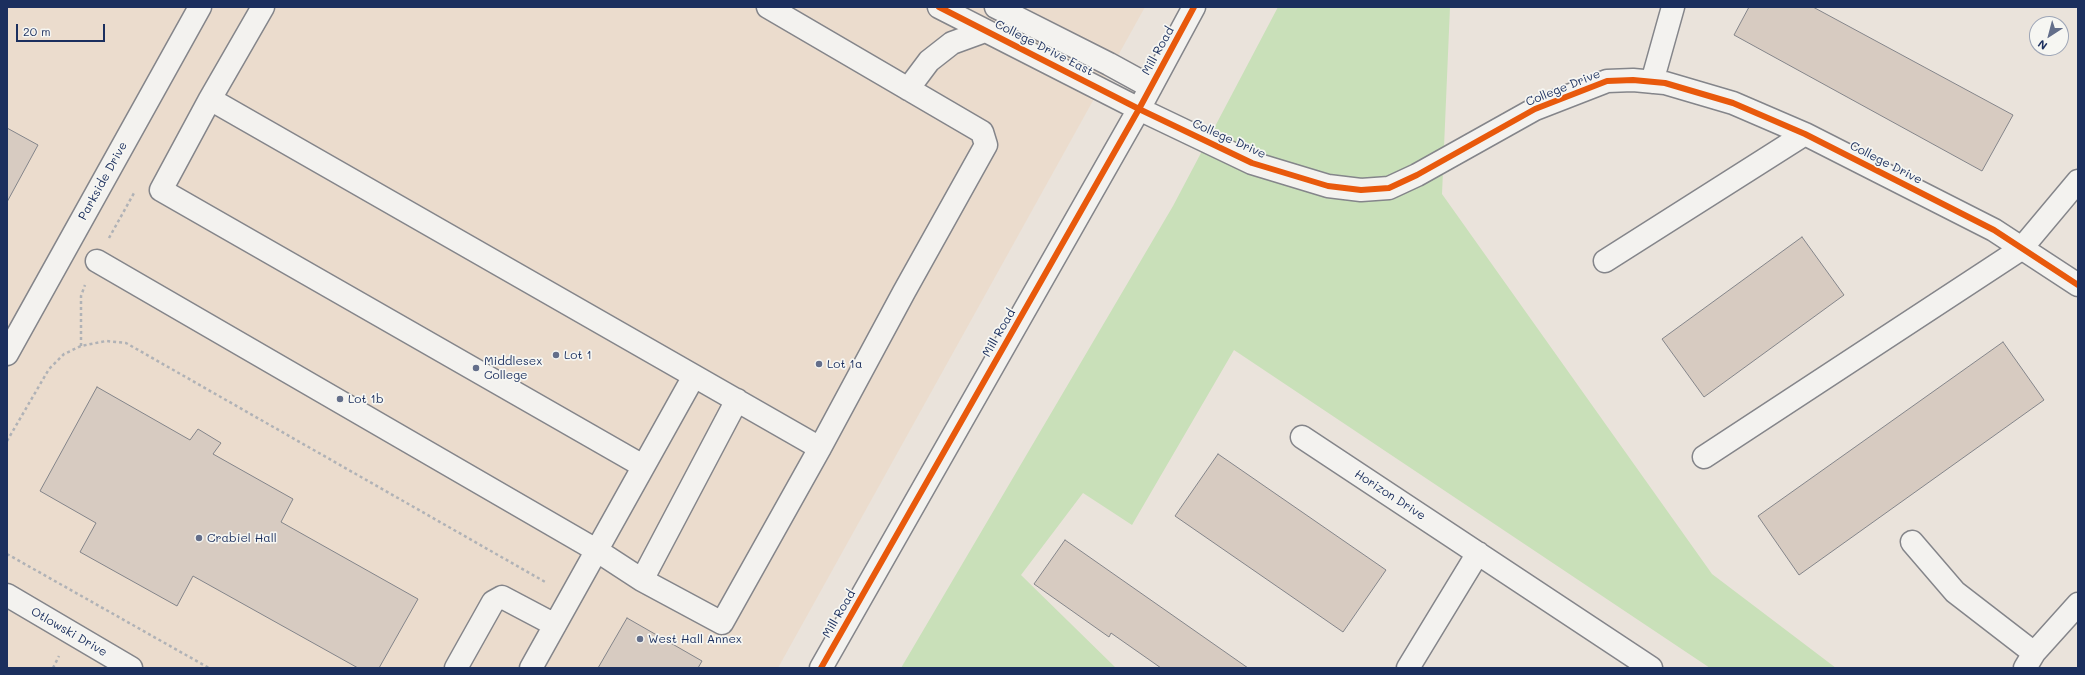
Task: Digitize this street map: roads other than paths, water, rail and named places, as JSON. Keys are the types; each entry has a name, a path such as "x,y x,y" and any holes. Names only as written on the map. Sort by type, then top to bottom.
{"street":[{"name":"Parkside Drive","path":"7,354 200,7"},
{"path":"263,7 160,190 643,466"},
{"path":"97,261 596,550 642,580 722,623 820,448 986,144 982,132 768,7"},
{"name":"College Drive East","path":"939,7 1139,109"},
{"name":"College Drive East","path":"996,7 1151,87"},
{"name":"Mill Road","path":"821,668 1139,109 1194,7"},
{"path":"1652,82 1673,7"},
{"path":"908,89 929,61 952,43 985,30"},
{"name":"College Drive","path":"1139,109 1252,163 1328,186 1361,190 1389,188 1418,175 1535,109 1607,82 1633,80 1666,84 1733,103 1805,134 1994,230 2078,285"},
{"path":"210,99 820,448"},
{"path":"1605,262 1805,134"},
{"path":"1704,457 2022,249 2078,181"},
{"path":"531,668 694,376"},
{"path":"642,580 737,400"},
{"name":"Horizon Drive","path":"1302,437 1651,668"},
{"path":"1912,542 1955,592 2030,661 2078,604"},
{"path":"1408,668 1478,553"},
{"name":"Otlowski Drive","path":"7,595 122,666"},
{"path":"456,668 493,602 502,597 555,625"}],"place":[{"name":"Lot 1","path":"556,355"},
{"name":"Lot 1a","path":"819,364"},
{"name":"Middlesex College","path":"476,368"},
{"name":"Lot 1b","path":"340,399"},
{"name":"Crabiel Hall","path":"199,538"},
{"name":"West Hall Annex","path":"640,639"}]}
